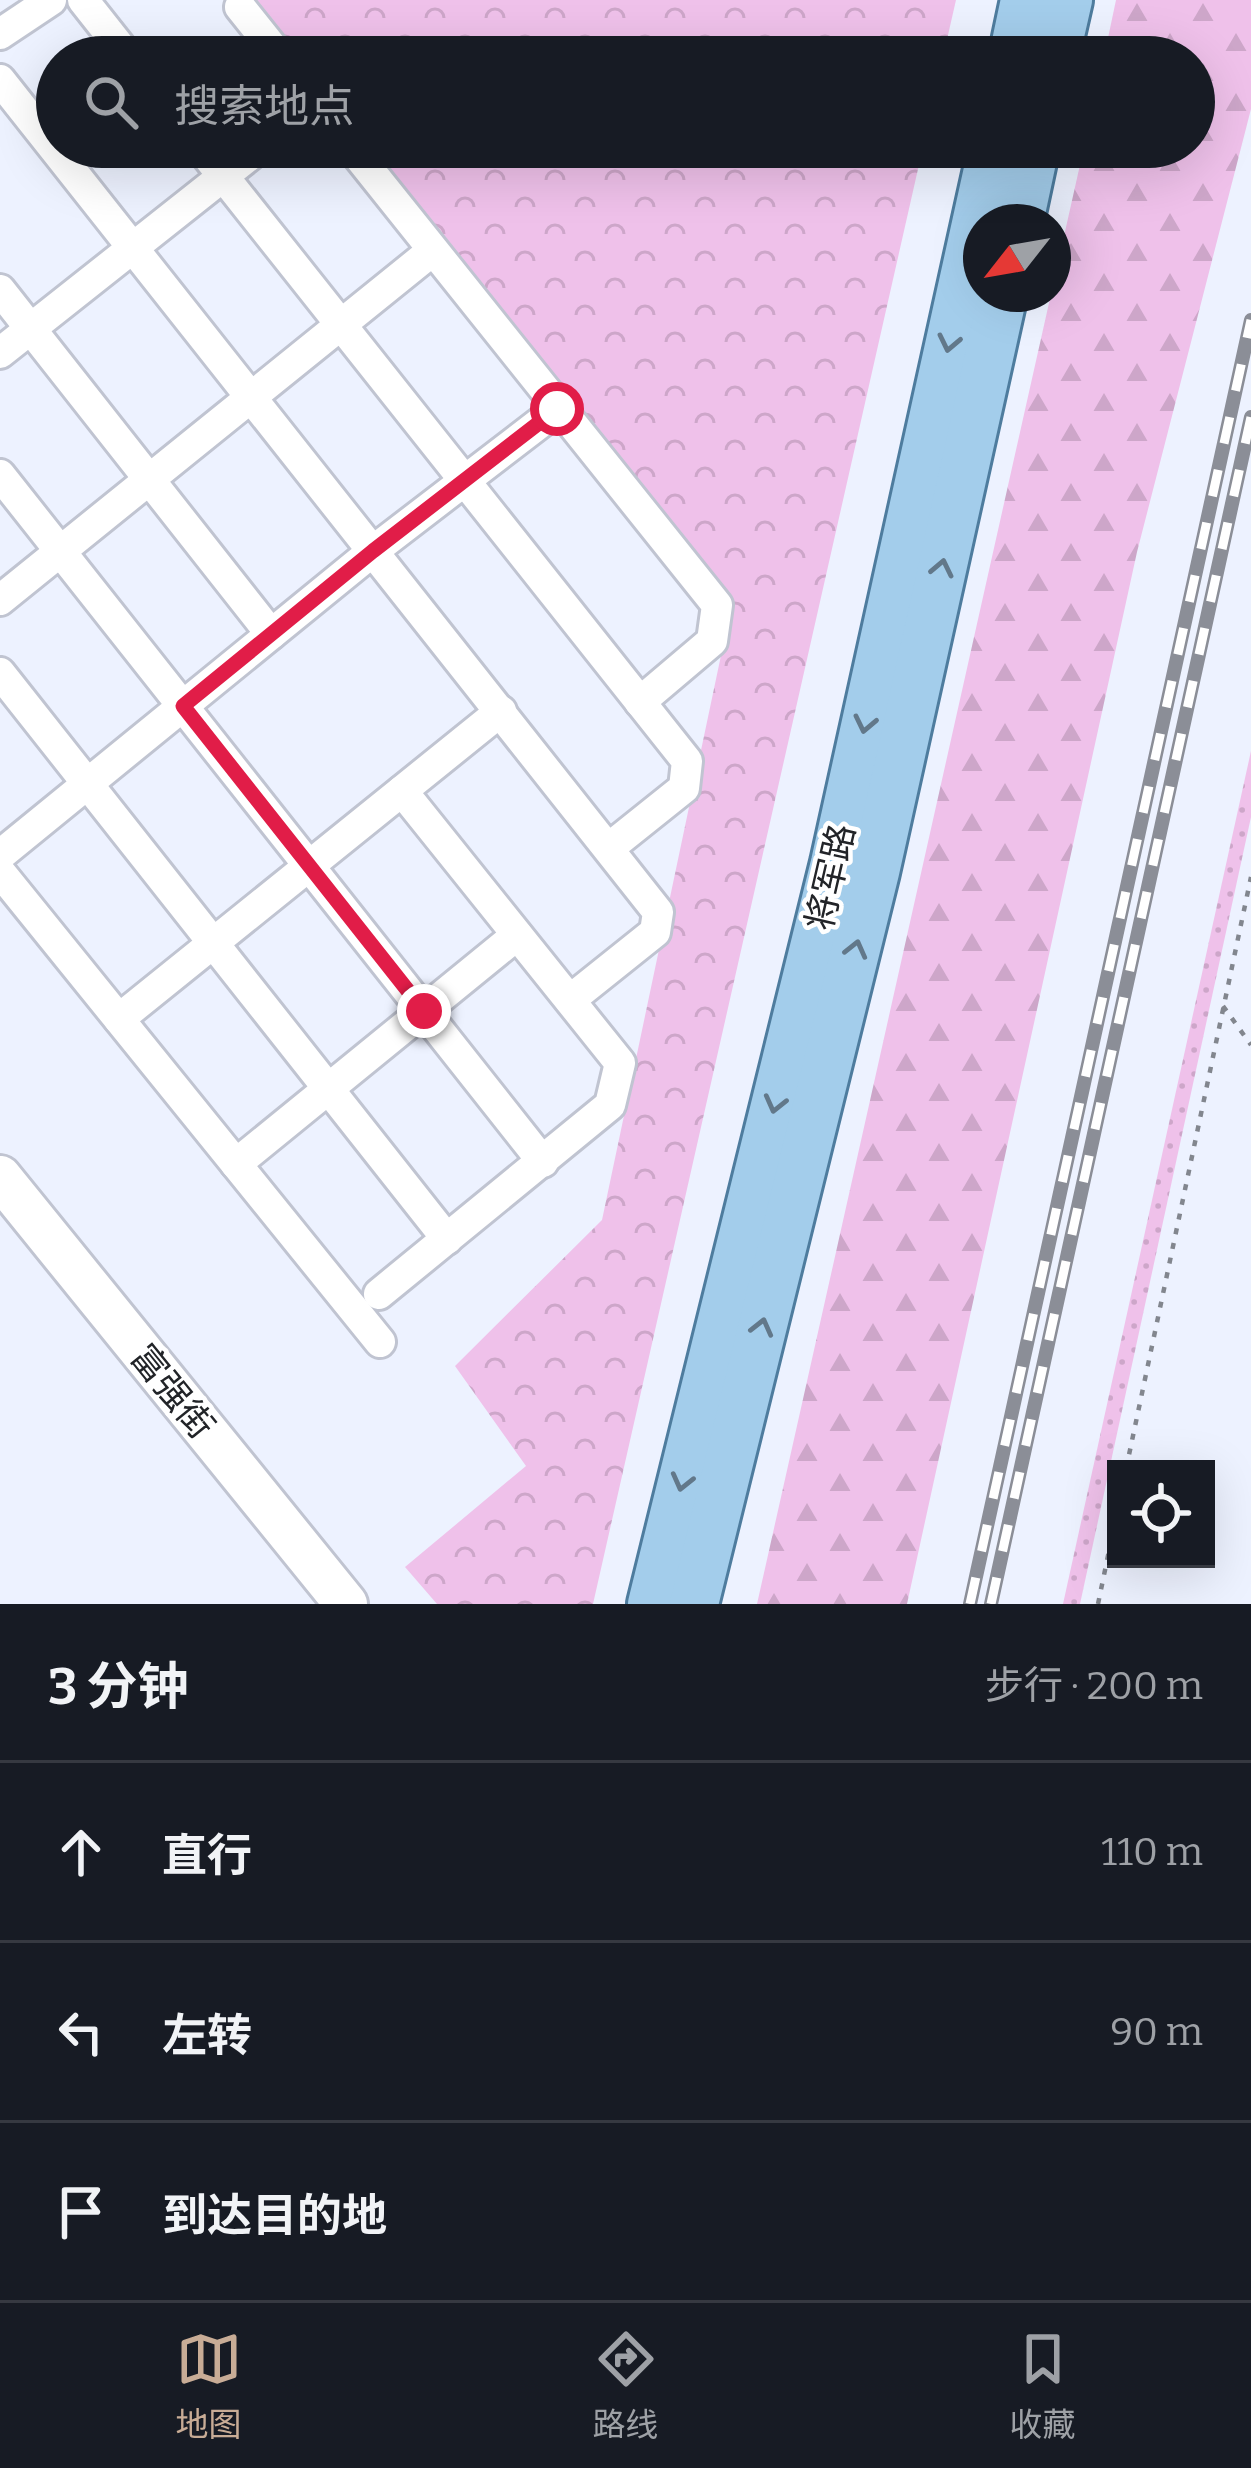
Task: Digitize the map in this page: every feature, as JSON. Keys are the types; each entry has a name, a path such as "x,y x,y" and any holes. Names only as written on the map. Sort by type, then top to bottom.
{"main road":[{"path":"1017,36 1025,0"},
{"path":"1060,36 1068,0"},
{"name":"将军路","path":"652,1604 835,863 988,168"},
{"path":"1022,204 1030,168"},
{"name":"将军路","path":"694,1604 874,872 999,312"},
{"name":"富强街","path":"0,1177 346,1604"}],"street":[{"path":"0,34 51,0"},
{"path":"83,0 111,36"},
{"path":"240,7 263,36"},
{"path":"0,80 36,125"},
{"path":"70,168 658,912 655,932 570,1000"},
{"path":"217,168 687,761 684,788 609,848"},
{"path":"0,353 233,168"},
{"path":"368,168 718,605 712,641 640,702"},
{"path":"0,600 432,250"},
{"path":"0,290 272,634"},
{"path":"0,855 373,551 557,409"},
{"path":"0,475 543,1162"},
{"path":"0,673 447,1239"},
{"path":"119,1019 501,711"},
{"path":"379,1294 610,1105 620,1063 402,791"},
{"path":"0,872 380,1342"},
{"path":"236,1164 518,934"}],"path":[{"path":"1128,1460 1251,877"},
{"path":"1223,1006 1251,1045"},
{"path":"1098,1604 1107,1560"}],"green space":[{"path":"254,0 956,0 948,36 282,36"},
{"path":"1116,0 1251,0 1251,109 1137,552 907,1604 757,1604 1047,312 1071,312 1071,205 1079,168 1215,168 1215,36 1108,36"},
{"path":"385,168 918,168 593,1604 437,1604 405,1567 526,1466 455,1366 602,1220 731,608"},
{"path":"1251,751 1251,817 1111,1460 1107,1460 1107,1480 1080,1604 1063,1604"}],"railway":[{"path":"970,1604 1251,320"},
{"path":"991,1604 1251,417"}],"route":[{"path":"424,1011 183,706 557,409"}]}
